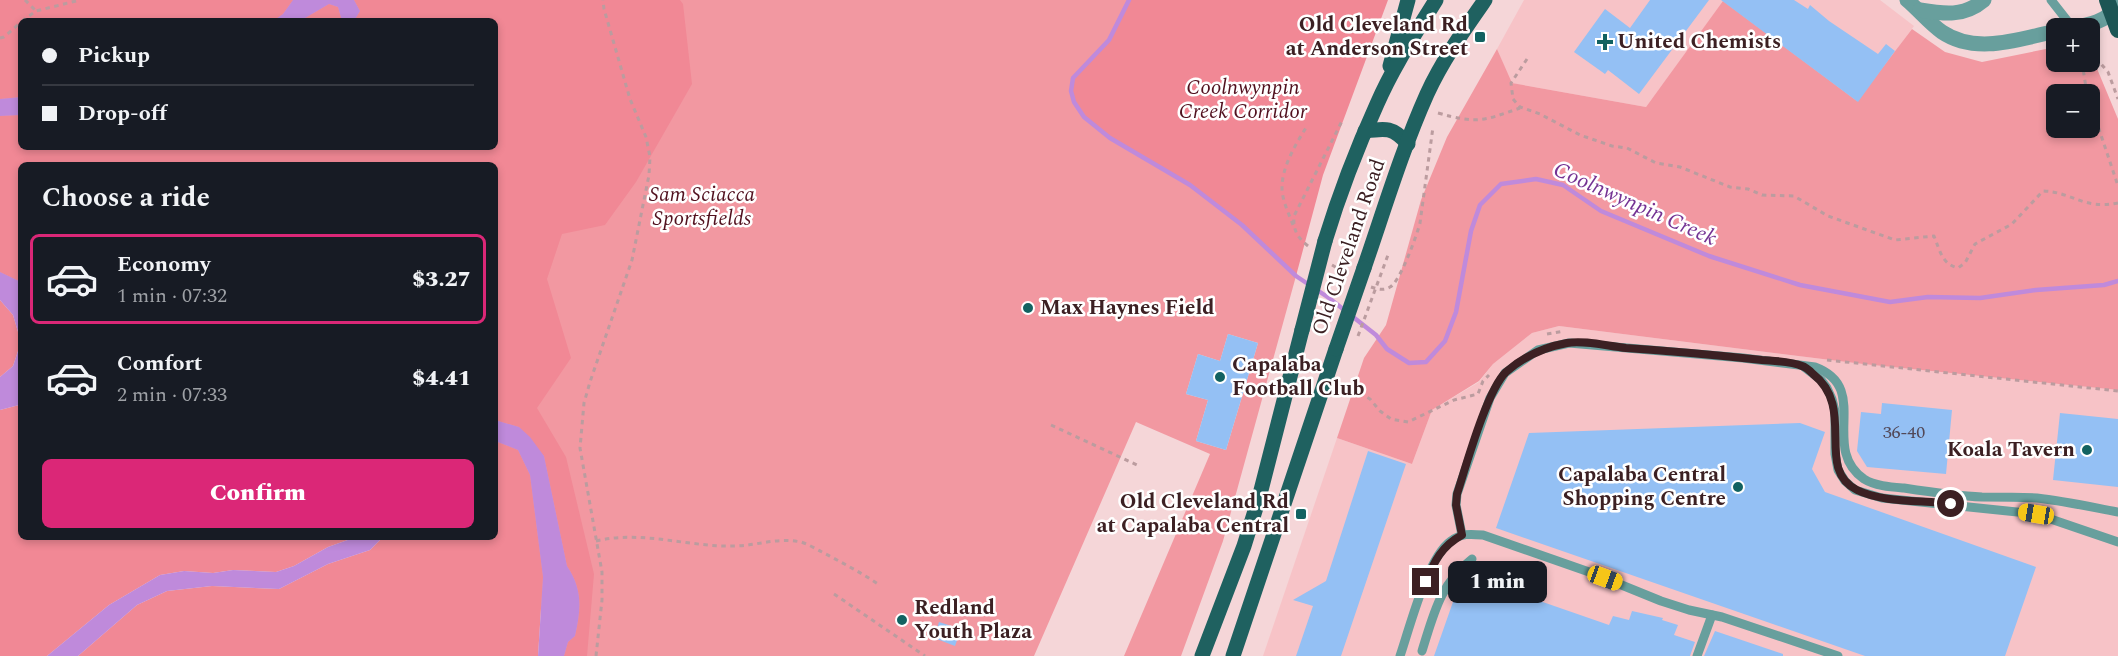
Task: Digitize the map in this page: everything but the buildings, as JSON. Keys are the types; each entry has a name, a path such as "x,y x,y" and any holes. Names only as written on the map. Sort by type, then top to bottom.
{"highway":[{"path":"2112,6 2118,30"}],"main road":[{"path":"1385,87 1408,0"},
{"name":"Old Cleveland Road","path":"1202,656 1244,546 1259,498 1325,241 1365,131 1385,87 1436,0"},
{"name":"Old Cleveland Road","path":"1233,656 1336,349 1408,144 1428,92 1455,45 1485,0"},
{"path":"1365,131 1392,130 1408,144"}],"street":[{"path":"1907,0 1939,30 1956,40 1991,44 2046,33"},
{"path":"1920,10 1956,14 1976,7 1984,0"},
{"path":"2098,18 2112,6"}],"lane":[{"path":"2051,0 2064,18"},
{"path":"1462,535 1456,505 1457,494 1490,398 1505,373 1538,350 1569,343 1743,358 1815,367 1826,371 1842,393 1845,406 1844,454 1849,465 1866,480 1883,485 1954,494 2039,499 2118,512"},
{"path":"1802,366 1821,380 1832,399 1835,411 1835,454 1838,470 1855,490 1882,498 1930,501 2036,514 2118,542"},
{"path":"1400,656 1431,568 1440,552 1451,541 1462,535 1483,535 1592,573 1661,601 1838,656"},
{"path":"1422,651 1443,591 1458,570 1472,559"},
{"path":"1697,656 1712,615"},
{"path":"1409,629 1427,636"}],"path":[{"path":"25,0 36,10"},
{"path":"27,18 36,10 80,0"},
{"path":"596,656 602,600 602,572 580,448 584,404 632,260 649,175 650,157 646,137 630,99 603,0"},
{"path":"0,38 18,25"},
{"path":"1527,60 1512,83 1513,99 1520,108 1540,114 1580,135 1612,146 1627,148 1656,163 1680,167 1730,187 1748,189 1762,195 1794,196 1828,216 1895,240 1934,236 1944,261 1949,266 1958,268 1965,263 1975,244 2012,224 2043,191 2054,191 2083,203 2102,206 2118,203"},
{"path":"2100,63 2108,72 2118,99"},
{"path":"1438,113 1463,120 1485,120 1520,108"},
{"path":"1293,227 1282,190 1286,168 1307,126"},
{"path":"2100,132 2118,186"},
{"path":"1358,337 1388,255"},
{"path":"1051,425 1137,465"},
{"path":"596,541 634,536 708,546 736,546 773,540 803,543 850,566 878,584"},
{"path":"834,594 925,656"}],"shaded area":[{"path":"293,0 354,0 360,11 356,18 341,18 338,7 329,4 305,18 277,18"},
{"path":"1524,0 1880,0 1914,26 1858,102 1723,2 1646,107 1511,83 1497,49"},
{"path":"18,97 18,115 0,116 0,99"},
{"path":"0,272 18,281 18,332 13,315 0,300"},
{"name":"Capalaba Central Shopping Centre","path":"1559,326 1863,364 2118,390 2118,656 1263,656 1337,438 1412,464 1432,410 1479,382 1493,364 1532,333"},
{"path":"18,351 18,405 0,410 0,377 13,366"},
{"path":"498,421 519,427 530,437 544,456 567,566 576,583 579,600 579,617 575,636 568,642 564,656 538,656 543,577 530,475 518,450 498,442"},
{"path":"348,540 380,540 370,550 328,564 279,589 212,586 167,591 137,605 78,656 47,656 109,605 160,575 184,571 276,572 294,566 328,547"}],"green space":[{"name":"Sam Sciacca Sportsfields","path":"0,0 1129,0 1109,40 1073,78 1190,185 1242,225 1296,276 1223,541 1181,656 1124,656 1210,454 1136,422 1034,656 553,656 498,443 498,162 18,162 18,300 0,285","holes":["1228,334 1258,343 1226,450 1196,441 1208,400 1186,394 1198,354 1220,361"]},
{"path":"0,0 293,0 277,18 18,18 18,97 0,99"},
{"path":"354,0 680,0 683,4 692,84 636,182 605,225 562,234 547,279 571,358 537,408 566,457 594,574 587,656 564,656 568,642 575,636 579,617 579,600 576,583 567,566 544,456 519,427 498,421 498,162 18,162 18,281 0,272 0,116 18,115 18,150 498,150 498,18 356,18 360,11"},
{"name":"Coolnwynpin Creek Corridor","path":"1129,0 1388,0 1323,175 1296,276 1242,225 1190,185 1110,138 1084,117 1074,102 1071,91 1073,78 1109,40"},
{"path":"1723,1 1857,101 1912,29 1945,52 1982,62 2046,49 2046,72 2098,72 2118,119 2118,390 1863,364 1559,326 1532,333 1493,364 1479,381 1432,410 1412,464 1337,438 1364,358 1386,325 1421,200 1447,137 1497,49 1512,83 1646,107"},
{"path":"329,4 338,7 341,18 305,18"},
{"path":"0,300 13,315 18,332 18,351 13,366 0,377"},
{"path":"18,405 18,540 348,540 328,547 294,566 276,572 184,571 160,575 109,605 47,656 0,656 0,410"},
{"path":"498,442 518,450 530,475 543,577 538,656 78,656 137,605 167,591 212,586 279,589 328,564 370,550 380,540 498,540"}],"waterway":[{"name":"Coolnwynpin Creek","path":"1129,0 1109,40 1073,78 1071,91 1074,102 1084,117 1110,138 1190,185 1242,225 1296,276 1329,298 1376,335 1387,349 1409,363 1426,362 1445,341 1456,312 1471,231 1480,205 1501,184 1536,179 1563,185 1601,211 1709,256 1800,285 1890,302 1928,297 1980,298 2036,290 2104,285 2118,281"}],"place":[{"name":"Old Cleveland Rd at Anderson Street","path":"1480,37"},
{"name":"United Chemists","path":"1605,42"},
{"name":"Max Haynes Field","path":"1028,308"},
{"name":"Capalaba Football Club","path":"1220,377"},
{"name":"Koala Tavern","path":"2087,450"},
{"name":"Capalaba Central Shopping Centre","path":"1738,487"},
{"name":"Old Cleveland Rd at Capalaba Central","path":"1301,514"},
{"name":"Redland Youth Plaza","path":"902,620"}],"route":[{"path":"1426,582 1440,552 1451,541 1462,535 1456,505 1457,494 1490,398 1505,373 1538,350 1569,343 1743,358 1802,366 1821,380 1832,399 1835,411 1835,454 1838,470 1845,481 1855,490 1882,498 1951,504"}]}
